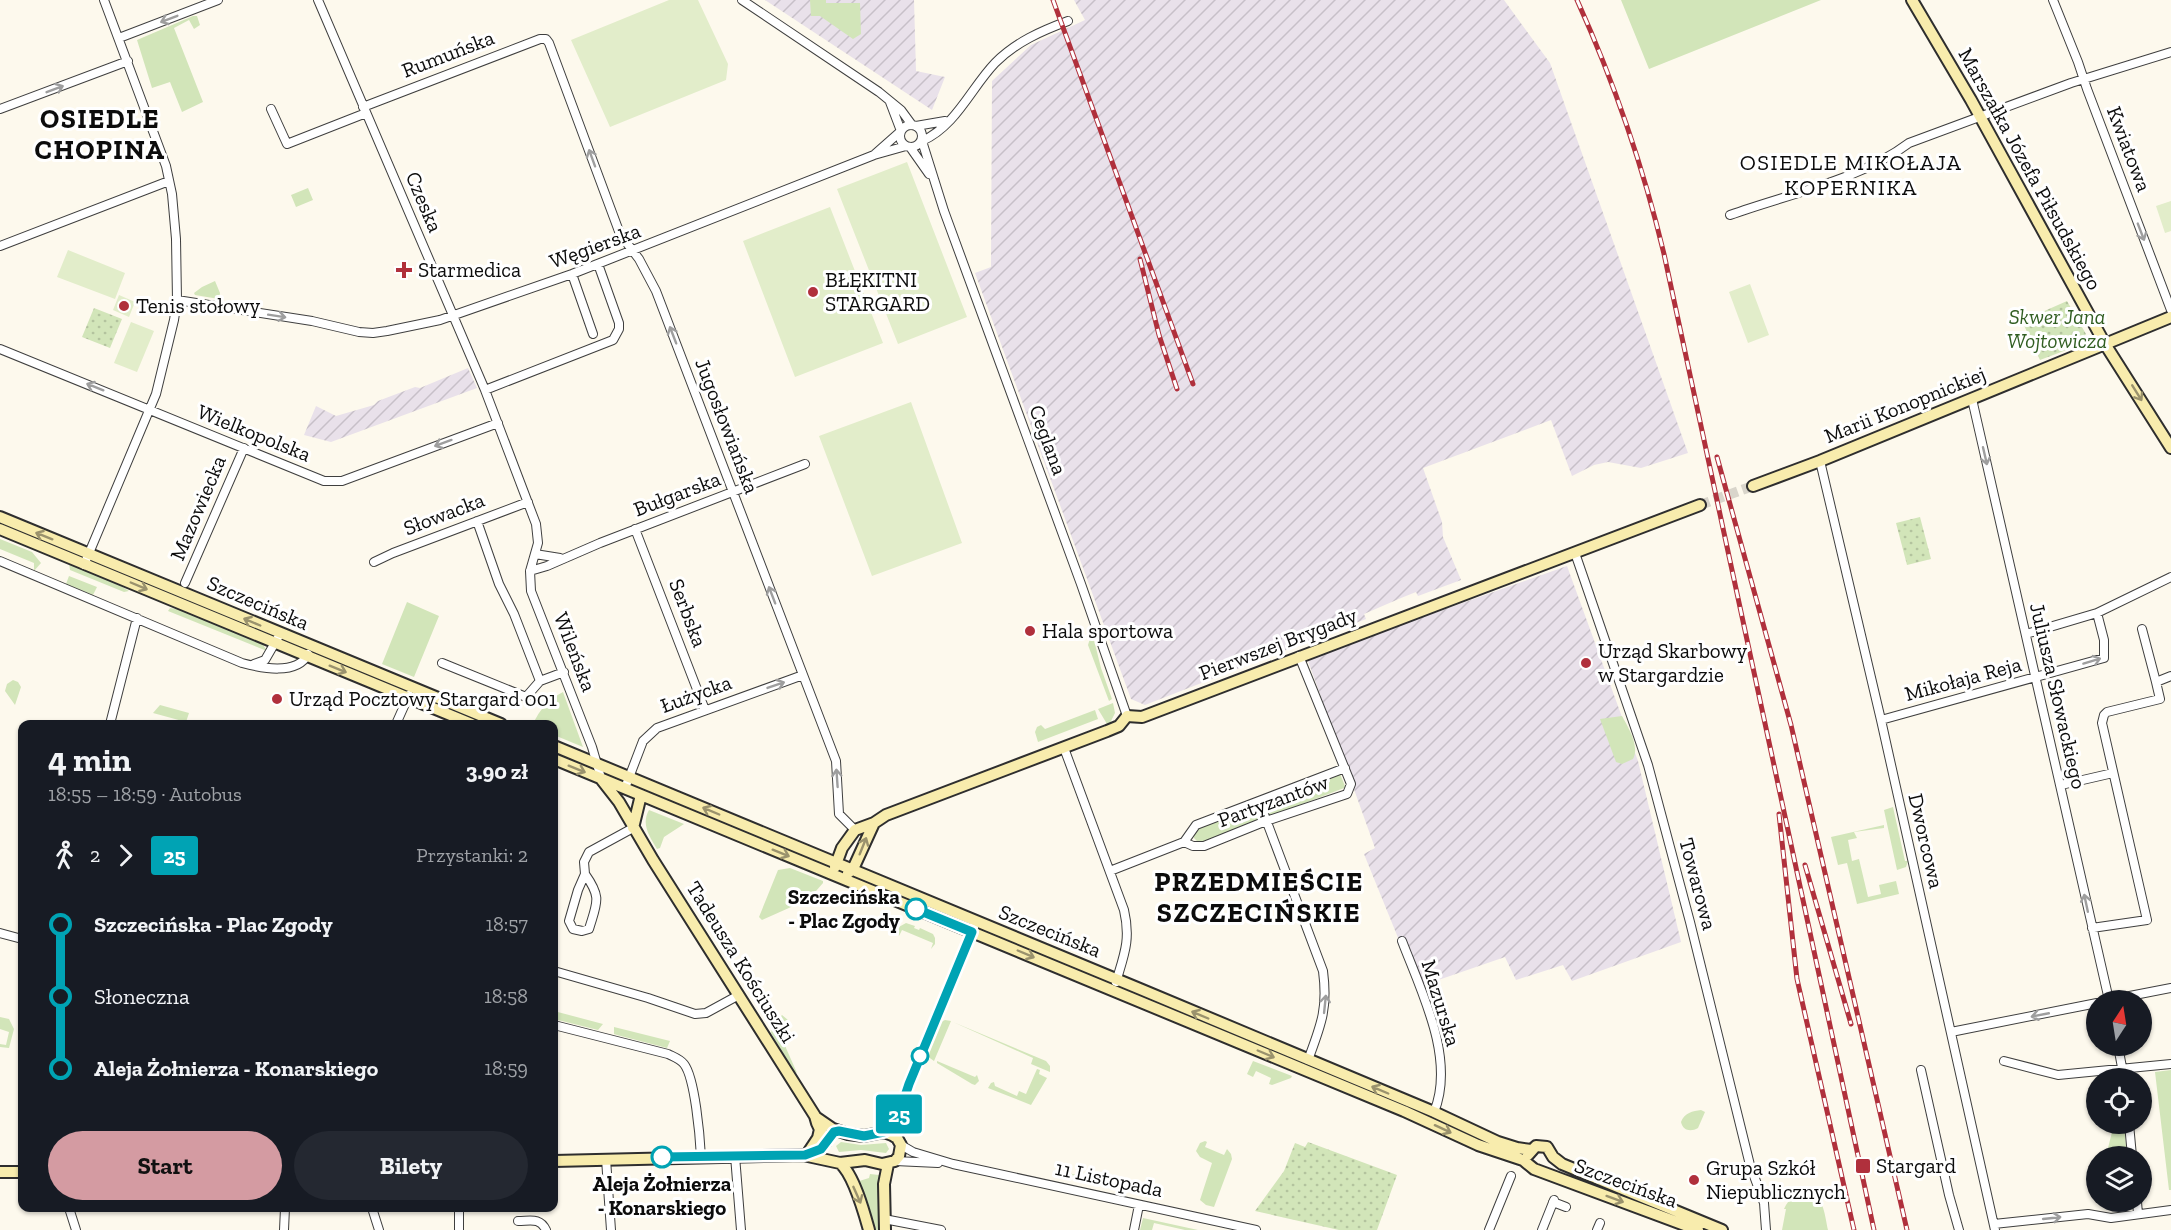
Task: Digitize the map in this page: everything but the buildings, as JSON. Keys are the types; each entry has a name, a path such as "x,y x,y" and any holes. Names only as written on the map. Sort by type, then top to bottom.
{"main road":[{"name":"Marszałka Józefa Piłsudskiego","path":"1912,0 1981,117 2106,344 2171,448"},
{"name":"Marii Konopnickiej","path":"1753,486 1820,461 2171,317"},
{"name":"Pierwszej Brygady","path":"855,830 892,813 1119,726 1127,716 1142,717 1700,505"},
{"name":"Szczecińska","path":"0,518 87,559 410,693 489,720"},
{"name":"Szczecińska","path":"0,530 87,559"},
{"name":"Szczecińska","path":"410,693 464,720"},
{"name":"Szczecińska","path":"558,748 853,869 1115,992 1404,1111 1478,1145 1529,1164"},
{"name":"Szczecińska","path":"558,761 836,877 1116,979 1434,1112 1498,1142 1517,1149 1531,1149"},
{"name":"Tadeusza Kościuszki","path":"601,778 619,802 633,828 816,1118 826,1143 828,1156 836,1161"},
{"path":"619,802 625,788"},
{"path":"633,828 641,795"},
{"path":"855,830 842,848 836,862 836,877 853,869 874,823"},
{"name":"Tadeusza Kościuszki","path":"816,1118 839,1131"},
{"path":"806,1154 818,1138 820,1129"},
{"path":"806,1154 826,1143 833,1132 839,1131 864,1136 884,1132 899,1142 899,1156 891,1162 884,1184 885,1224"},
{"path":"1542,1146 1551,1151 1552,1165 1542,1172 1534,1169 1529,1164 1528,1156 1531,1149 1542,1146"},
{"path":"558,1161 806,1154 836,1161 891,1162"},
{"name":"Szczecińska","path":"1553,1157 1565,1165 1722,1230"},
{"path":"836,1161 850,1178 862,1206 868,1230"},
{"path":"0,1172 18,1172"},
{"name":"Szczecińska","path":"1542,1172 1698,1230"}],"street":[{"path":"87,559 156,394 165,363 177,300 176,239 166,166 104,0"},
{"path":"119,38 218,0"},
{"name":"Czeska","path":"318,0 498,423 536,524 538,536 535,554"},
{"path":"742,0 889,100 922,133 922,141"},
{"name":"Kwiatowa","path":"2053,0 2171,310"},
{"path":"889,100 901,132 901,140 908,147 917,146 936,132 965,104 994,65 1006,53 1025,39 1068,21"},
{"name":"Rumuńska","path":"271,109 287,144 509,50 546,39"},
{"name":"Jugosłowiańska","path":"546,39 620,234 633,251 656,291 836,761 839,814 855,830"},
{"path":"1730,215 1850,176 1892,155 1909,143 2083,79 2171,52"},
{"path":"0,109 128,62"},
{"path":"901,132 904,128 949,119"},
{"name":"Węgierska","path":"874,155 901,132"},
{"name":"Ceglana","path":"922,141 932,177 1082,584 1127,716"},
{"name":"Węgierska","path":"177,300 373,333 440,320 633,251 874,155 908,147"},
{"name":"Ceglana","path":"908,147 932,177"},
{"path":"0,246 169,181"},
{"path":"485,390 613,340 619,329 619,323 598,264"},
{"path":"572,274 593,334"},
{"name":"Wielkopolska","path":"0,349 324,481 342,481 498,423"},
{"name":"Juliusza Słowackiego","path":"1972,399 2107,990"},
{"name":"Mazowiecka","path":"185,582 244,448"},
{"name":"Dworcowa","path":"1820,461 1995,1227"},
{"name":"Bułgarska","path":"530,571 805,464"},
{"name":"Słowacka","path":"374,562 528,502"},
{"path":"477,521 499,584 514,614 540,681"},
{"name":"Serbska","path":"635,529 705,710"},
{"name":"Towarowa","path":"1575,553 1647,765 1690,922 1748,1159 1764,1203 1766,1230"},
{"path":"535,554 562,558"},
{"name":"Wileńska","path":"535,554 530,571 531,591 564,672 601,778"},
{"path":"0,561 250,665 284,668 304,661 309,651"},
{"path":"2026,634 2097,613 2171,577"},
{"name":"Mikołaja Reja","path":"1881,720 2104,658 2104,640 2097,613"},
{"path":"111,720 137,618"},
{"path":"2092,928 2147,920 2102,723 2104,715 2112,710 2160,699 2142,628"},
{"path":"250,665 266,660 278,638"},
{"name":"Partyzantów","path":"1184,842 1193,846 1204,846 1266,821 1347,794 1351,784 1299,657"},
{"path":"442,663 526,697 540,681 564,672"},
{"name":"Łużycka","path":"625,788 643,741 657,728 803,675"},
{"path":"2156,682 2171,676"},
{"path":"398,720 410,693"},
{"path":"1064,748 1124,910 1128,933 1125,956 1116,979 1115,992"},
{"name":"Partyzantów","path":"1110,871 1184,842 1196,825 1345,768"},
{"path":"2061,784 2113,773"},
{"path":"629,777 638,786 641,795"},
{"path":"1259,801 1323,971 1326,993 1323,1018 1308,1060"},
{"path":"585,874 596,889 597,898 589,929 573,929 569,921 585,874 584,862 590,852 633,828"},
{"path":"899,1142 900,1111 909,1084 974,927"},
{"path":"0,933 18,938"},
{"name":"Mazurska","path":"1402,941 1440,1048 1440,1090 1434,1112"},
{"path":"558,972 695,1014 706,1013 739,995"},
{"path":"2152,992 2171,988"},
{"path":"1951,1032 2086,1005"},
{"path":"558,1026 668,1054 682,1061 687,1068 692,1087 701,1157"},
{"path":"2120,1056 2123,1068 2171,1064"},
{"path":"2004,1061 2058,1075 2086,1072"},
{"path":"1921,1070 1959,1230"},
{"path":"884,1132 900,1111"},
{"name":"11 Listopada","path":"899,1142 913,1152 953,1164 1256,1230"},
{"path":"735,1156 741,1230"},
{"path":"606,1159 611,1230"},
{"name":"11 Listopada","path":"891,1162 910,1160 953,1164"},
{"path":"1489,1230 1511,1176"},
{"path":"1542,1230 1554,1201 1566,1207"},
{"path":"1134,1230 1139,1204"},
{"path":"1995,1227 2088,1214 2111,1218 2171,1210"},
{"path":"70,1212 76,1230"},
{"path":"284,1230 285,1212"},
{"path":"373,1212 379,1230"},
{"path":"459,1212 459,1230"},
{"path":"518,1221 538,1220 543,1223 546,1230"},
{"path":"885,1224 941,1230"}],"shaded area":[{"path":"765,0 914,0 916,71 945,77 932,110"},
{"path":"1074,0 1504,0 1550,63 1688,453 1641,468 1608,462 1594,465 1572,476 1551,420 1423,468 1442,522 1443,537 1461,580 1418,596 1416,592 1364,614 1366,619 1145,705 1131,699 975,273 991,267 992,81 1031,45 1085,20"},
{"path":"468,368 477,388 331,442 304,435 316,406 336,416 374,405 378,401 415,387 420,388"},
{"path":"1567,566 1638,761 1681,942 1572,981 1563,965 1516,980 1505,957 1418,987 1364,854 1375,848 1307,658"}],"green space":[{"path":"669,0 698,0 728,64 726,80 610,127 571,40"},
{"path":"810,0 826,0 826,3 860,3 861,34 853,39 820,16 811,16"},
{"path":"1621,0 1821,0 1649,69"},
{"path":"197,16 200,25 194,29 189,20 174,28 203,102 182,112 170,82 152,88 137,40"},
{"path":"907,162 967,317 898,344 837,189"},
{"path":"308,188 313,200 296,207 291,195"},
{"path":"2171,201 2171,231 2165,233 2156,206"},
{"name":"BŁĘKITNI STARGARD","path":"830,207 883,343 795,377 743,241"},
{"path":"68,250 125,273 115,299 57,277"},
{"path":"215,281 220,293 219,299 195,295 194,293 202,287"},
{"path":"1750,284 1769,335 1748,343 1729,292"},
{"name":"Tenis stołowy","path":"119,295 135,302 129,317 113,310"},
{"name":"Skwer Jana Wojtowicza","path":"2067,301 2086,334 2077,346 2040,360 2022,321"},
{"path":"94,308 122,319 110,348 82,337"},
{"path":"131,322 154,331 137,372 114,363"},
{"path":"911,402 962,543 872,576 819,436"},
{"path":"1920,517 1931,559 1907,565 1896,523"},
{"path":"0,539 32,552 41,563 34,571 34,563 0,549"},
{"path":"69,563 114,582 129,591 124,592 70,570"},
{"path":"69,576 97,587 93,595 66,584"},
{"path":"407,602 439,616 414,677 382,664"},
{"path":"170,608 183,610 262,643 267,651 168,611"},
{"path":"1092,632 1112,699 1109,701 1088,645"},
{"path":"13,680 21,687 15,705 5,691 7,684"},
{"path":"563,692 583,747 558,737 558,720 535,720 545,705"},
{"path":"1113,703 1115,713 1110,723 1107,724 1098,709"},
{"path":"160,705 189,713 187,720 179,720 153,713"},
{"path":"1095,710 1098,719 1038,742 1035,732 1037,727 1041,725 1045,729"},
{"path":"1622,716 1632,737 1635,754 1633,759 1622,764 1616,762 1600,719"},
{"path":"1340,774 1344,788 1271,816 1268,814 1265,806 1268,802"},
{"path":"1254,807 1258,821 1199,843 1194,838 1197,829"},
{"path":"1893,807 1905,861 1908,861 1906,867 1897,870 1884,810"},
{"path":"649,810 684,824 664,837 660,848 657,849 646,825"},
{"path":"1884,825 1884,828 1854,832 1857,838 1848,840 1852,861 1859,859 1868,897 1881,894 1879,885 1896,881 1899,894 1857,904 1847,863 1838,865 1831,837"},
{"path":"790,868 823,881 823,883 809,899 762,920 759,917 778,870"},
{"path":"906,923 933,934 935,944 931,949 933,943 902,930 899,936 897,928"},
{"path":"558,1012 603,1024 598,1030 558,1020"},
{"path":"782,1015 788,1020 782,1027 786,1048 797,1073 771,1033 773,1026"},
{"path":"0,1017 9,1019 14,1029 9,1048 0,1047 0,1044 6,1045 9,1032 0,1029"},
{"path":"951,1021 934,1061 927,1056 941,1022"},
{"path":"953,1022 1046,1061 1050,1066 1050,1072 1031,1064 1033,1058"},
{"path":"614,1027 670,1041 667,1048 614,1034"},
{"path":"937,1061 975,1077 977,1075 979,1081 975,1085 972,1084"},
{"path":"1253,1061 1292,1076 1272,1085 1269,1084 1271,1078 1256,1071 1253,1077 1247,1074"},
{"path":"1037,1069 1040,1070 1039,1074 1047,1078 1031,1105 988,1088 994,1082 995,1086 1017,1096 1019,1091 1026,1094"},
{"path":"2171,1070 2171,1190 2169,1190 2155,1072"},
{"path":"1701,1110 1705,1112 1698,1128 1685,1129 1681,1122 1684,1116"},
{"path":"2112,1134 2125,1134 2126,1146 2108,1146"},
{"path":"841,1142 861,1145 886,1143 889,1149 886,1153 861,1150 839,1152 836,1146"},
{"path":"1207,1142 1205,1147 1224,1155 1227,1149 1232,1159 1214,1207 1200,1200 1212,1163 1200,1157 1196,1151 1200,1143"},
{"path":"1308,1142 1397,1175 1377,1230 1339,1230 1255,1211 1284,1171 1295,1143 1305,1147"},
{"path":"1058,1171 1153,1191 1153,1194 1056,1173"},
{"path":"870,1174 879,1175 882,1179 881,1230 872,1230 856,1182 869,1178"},
{"path":"1810,1192 1821,1203 1828,1230 1782,1230 1786,1209 1784,1209 1788,1202 1798,1195"},
{"path":"1143,1218 1198,1230 1185,1230 1154,1223 1152,1230 1140,1230"}],"tunnel":[{"path":"1700,505 1753,486"}],"railway":[{"path":"1053,0 1193,384"},
{"path":"1577,0 1626,125 1647,189 1664,254 1874,1230"},
{"path":"1140,259 1159,335 1177,389"},
{"path":"1717,457 1791,725 1907,1230"},
{"path":"1779,814 1797,979 1854,1230"},
{"path":"1805,865 1851,1024"}],"bus line":[{"name":"25","path":"662,1157 805,1155 821,1149 834,1132 864,1136 884,1132 900,1111 934,1020 972,932 916,909"}],"place":[{"name":"Starmedica","path":"404,270"},
{"name":"BŁĘKITNI STARGARD","path":"813,292"},
{"name":"Tenis stołowy","path":"124,306"},
{"name":"Hala sportowa","path":"1030,631"},
{"name":"Urząd Skarbowy w Stargardzie","path":"1586,663"},
{"name":"Urząd Pocztowy Stargard 001","path":"277,699"},
{"name":"Szczecińska - Plac Zgody","path":"916,909"},
{"name":"Aleja Żołnierza - Konarskiego","path":"662,1157"},
{"name":"Stargard","path":"1863,1166"},
{"name":"Grupa Szkół Niepublicznych","path":"1694,1180"}],"district":[{"name":"OSIEDLE CHOPINA","path":"100,134"},
{"name":"OSIEDLE MIKOŁAJA KOPERNIKA","path":"1851,174"},
{"name":"PRZEDMIEŚCIE SZCZECIŃSKIE","path":"1259,898"}]}
